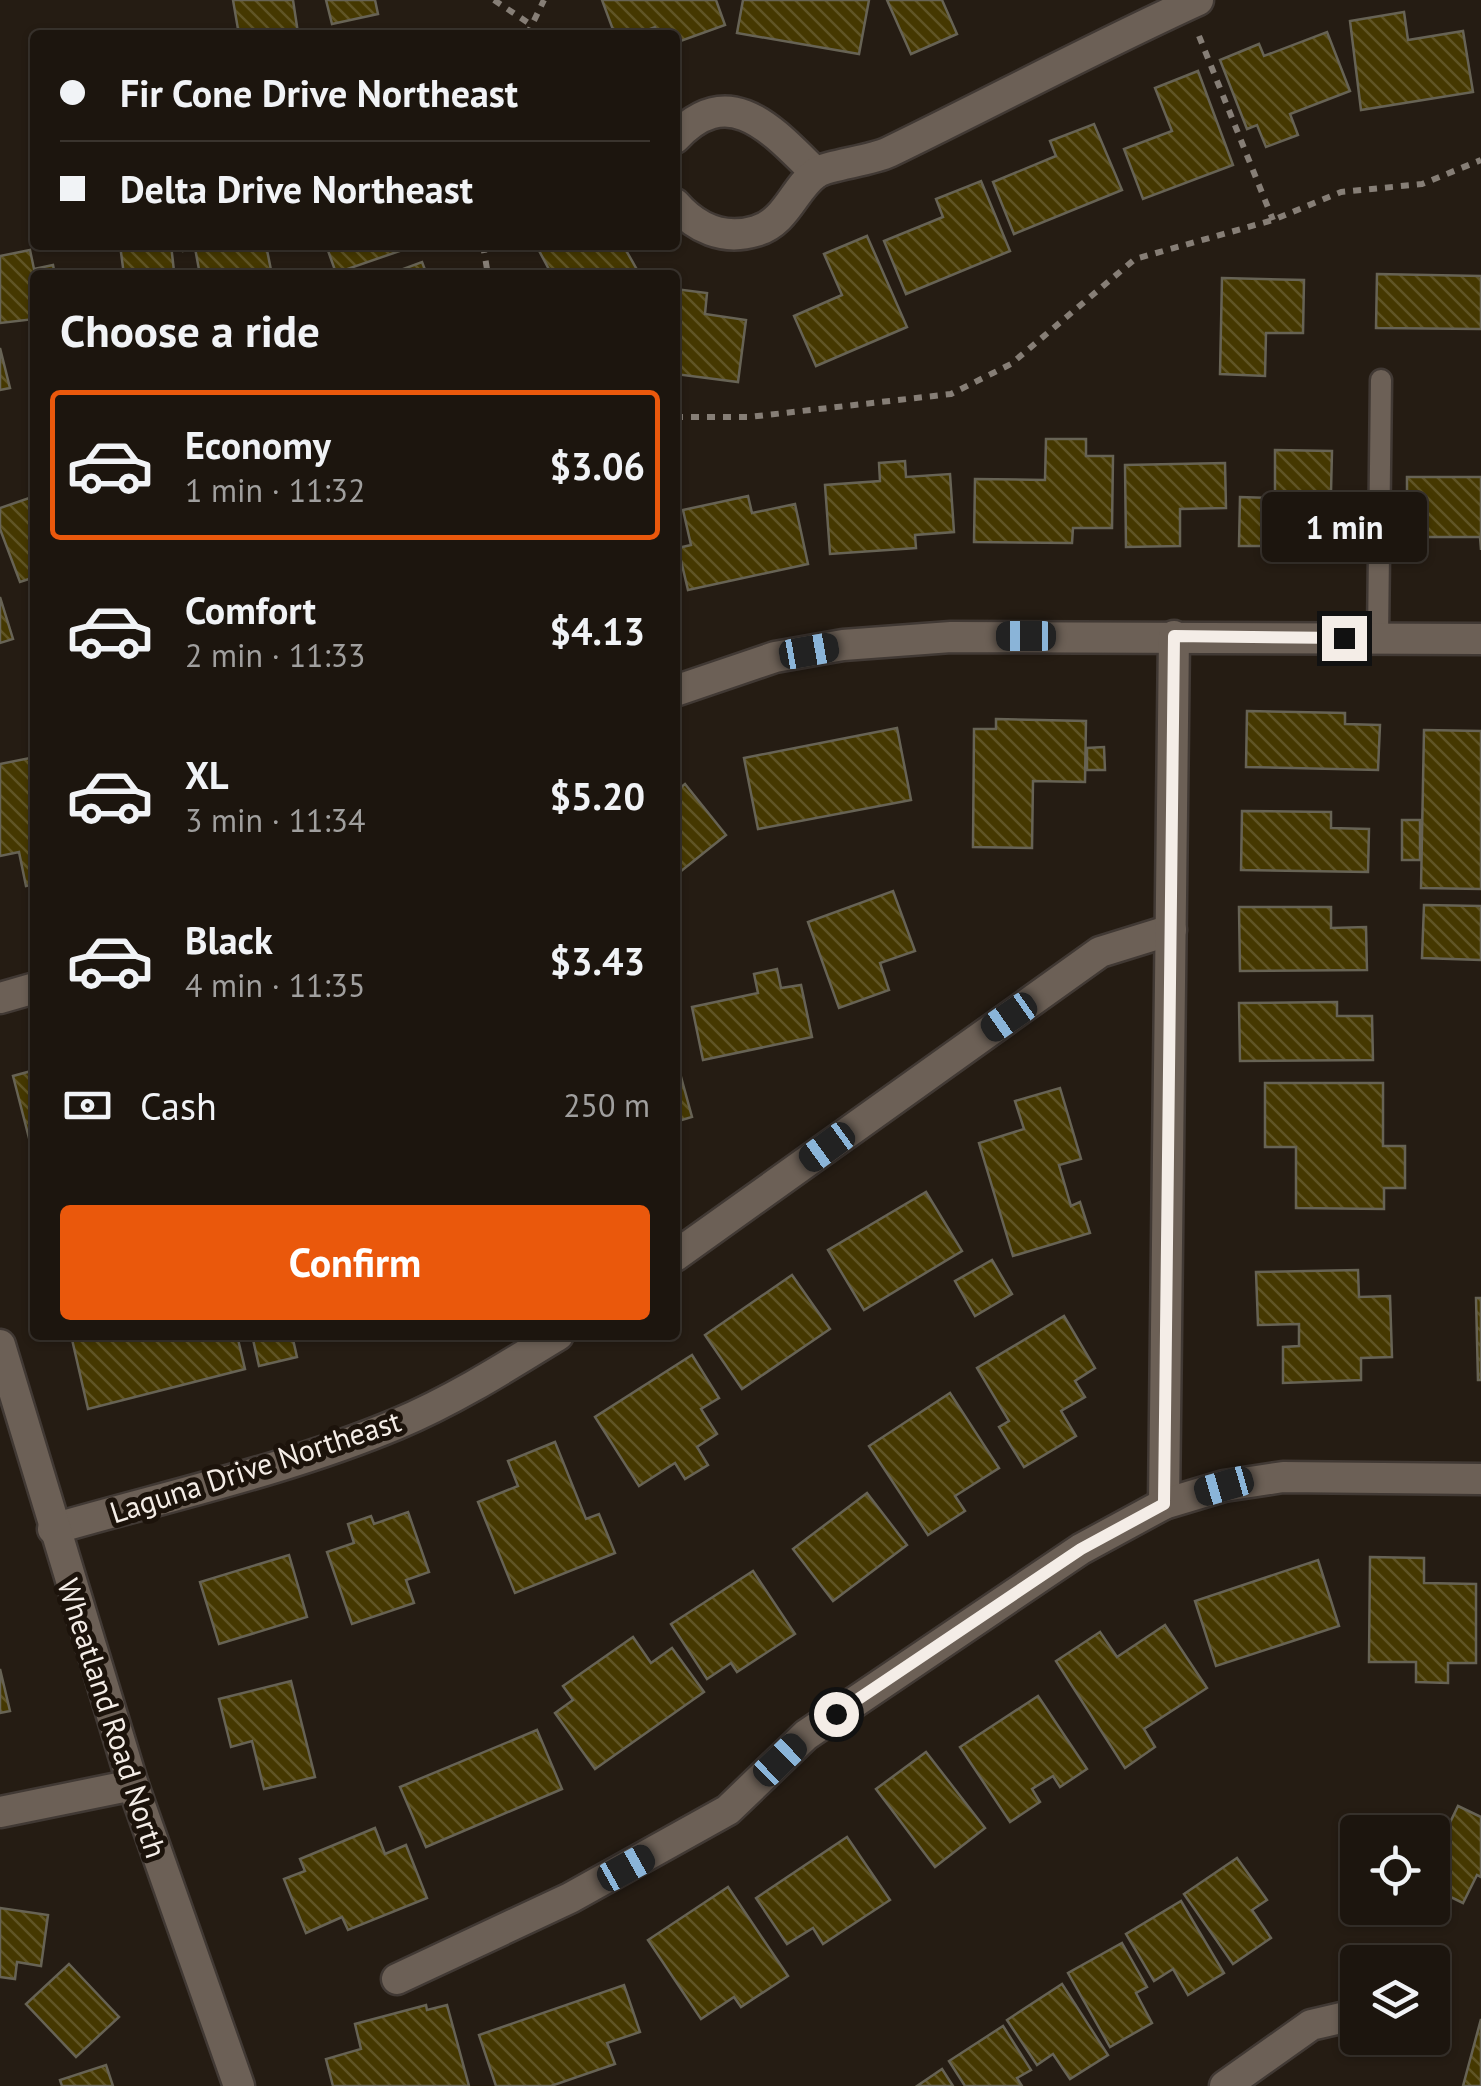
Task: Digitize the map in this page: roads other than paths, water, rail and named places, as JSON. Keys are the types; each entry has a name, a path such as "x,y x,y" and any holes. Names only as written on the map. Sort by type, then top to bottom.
{"street":[{"path":"680,209 700,227 718,233 759,230 796,200 816,173 860,164 887,152 1187,5"},
{"path":"680,134 704,115 726,110 756,118 816,173"},
{"path":"1164,1504 1174,636"},
{"path":"680,689 775,657 843,645 951,637 1481,640"},
{"path":"680,1252 1100,952 1171,930"},
{"path":"0,998 30,989"},
{"name":"Laguna Drive Northeast","path":"53,1529 324,1451 398,1423 479,1384 550,1340"},
{"name":"Wheatland Road North","path":"0,1346 133,1785 239,2086"},
{"path":"397,1979 570,1898 728,1810 806,1735 1081,1549 1164,1504 1224,1486 1283,1477 1481,1479"},
{"path":"0,1812 133,1785"},
{"path":"1225,2086 1310,2025 1340,2018"}],"lane":[{"path":"1378,638 1381,380"}]}
